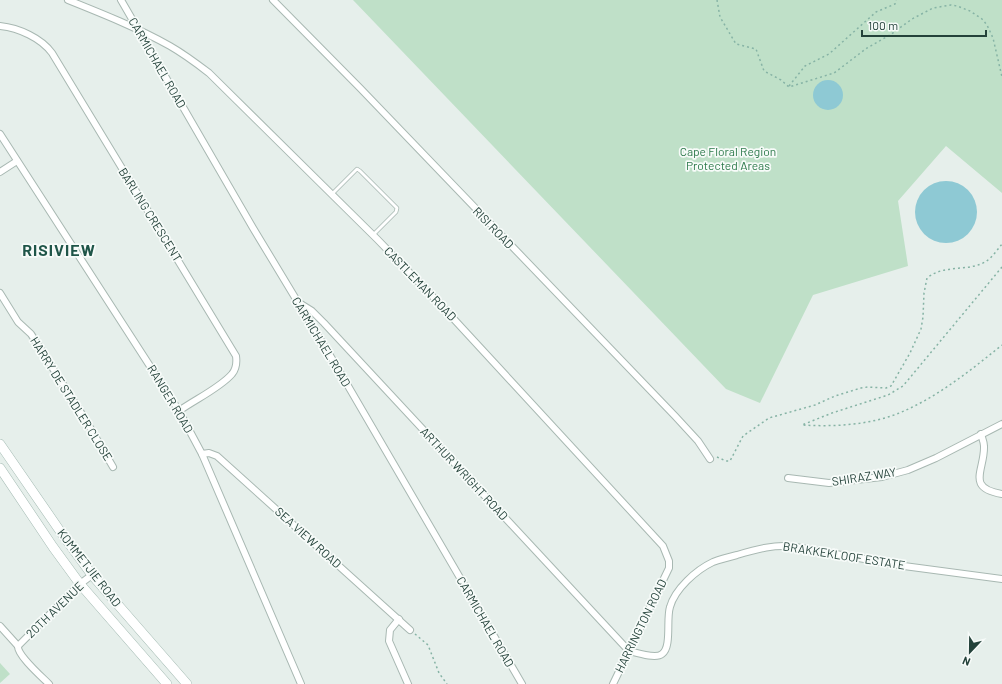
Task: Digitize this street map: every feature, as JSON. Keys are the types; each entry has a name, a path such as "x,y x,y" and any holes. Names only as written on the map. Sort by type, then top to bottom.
{"main road":[{"name":"KOMMETJIE ROAD","path":"0,444 92,575 187,684"},
{"name":"KOMMETJIE ROAD","path":"0,468 53,547 80,584 167,684"}],"street":[{"name":"CASTLEMAN ROAD","path":"68,0 138,30 172,47 209,73 373,235 438,303 652,534 666,551 669,561 668,568"},
{"name":"CARMICHAEL ROAD","path":"121,0 522,684"},
{"name":"RISI ROAD","path":"273,0 675,416 706,452 710,459"},
{"name":"BARLING CRESCENT","path":"0,26 31,36 42,42 52,54 236,356 236,366 232,374 179,411"},
{"name":"RANGER ROAD","path":"0,134 179,411 202,454 302,684"},
{"path":"0,172 17,161"},
{"name":"HARRY DE STADLER CLOSE","path":"0,293 18,322 30,334 85,419 113,467"},
{"name":"ARTHUR WRIGHT ROAD","path":"296,300 312,311 324,323 629,651"},
{"name":"SHIRAZ WAY","path":"788,478 829,483 882,477 936,458 1002,424"},
{"path":"981,434 984,447 980,484 988,491 1002,494"},
{"name":"SEA VIEW ROAD","path":"202,454 209,453 217,456 410,630"},
{"name":"BRAKKEKLOOF ESTATE","path":"629,651 653,656 664,653 668,634 670,606 682,585 704,568 713,562 722,559 772,546 781,545 796,547 939,571 1002,579"},
{"name":"HARRINGTON ROAD","path":"613,684 668,568"},
{"name":"20TH AVENUE","path":"18,646 80,584 92,575"},
{"path":"398,620 390,630 389,641 408,684"},
{"path":"0,626 18,646 18,650 21,655 49,684"}],"lane":[{"path":"332,194 357,169 397,208 396,212 373,235"}],"path":[{"path":"717,0 720,17 736,44 756,49 764,71 781,80 788,87"},
{"path":"788,87 805,66 829,54 876,12 895,4 896,0"},
{"path":"788,87 834,73 867,48 890,35 912,19 933,8 951,5 970,11 982,19 987,25 992,38 1002,77"},
{"path":"706,452 726,461 730,461 743,436 769,418 815,405 835,396 861,388 886,388 891,386 910,353 921,328 924,292 928,278 947,269 973,267 984,263 990,259 1002,244"},
{"path":"1002,267 903,386 888,395 832,413 802,425 837,425 862,422 880,419 903,412 964,376 1002,345"},
{"path":"410,630 428,645 439,673 447,684"}],"green space":[{"name":"Cape Floral Region Protected Areas","path":"353,0 1002,0 1002,193 946,146 898,201 908,266 813,295 760,403 726,389"},
{"path":"0,663 10,674 0,683"}],"water":[{"path":"828,80 834,81 842,89 842,101 834,109 828,110 822,109 814,101 813,95 814,89 822,81"},
{"path":"940,181 952,181 968,190 975,200 977,212 975,224 968,234 952,243 940,243 929,238 920,229 915,218 915,206 920,195 929,186"}],"district":[{"name":"RISIVIEW","path":"59,250"}]}
